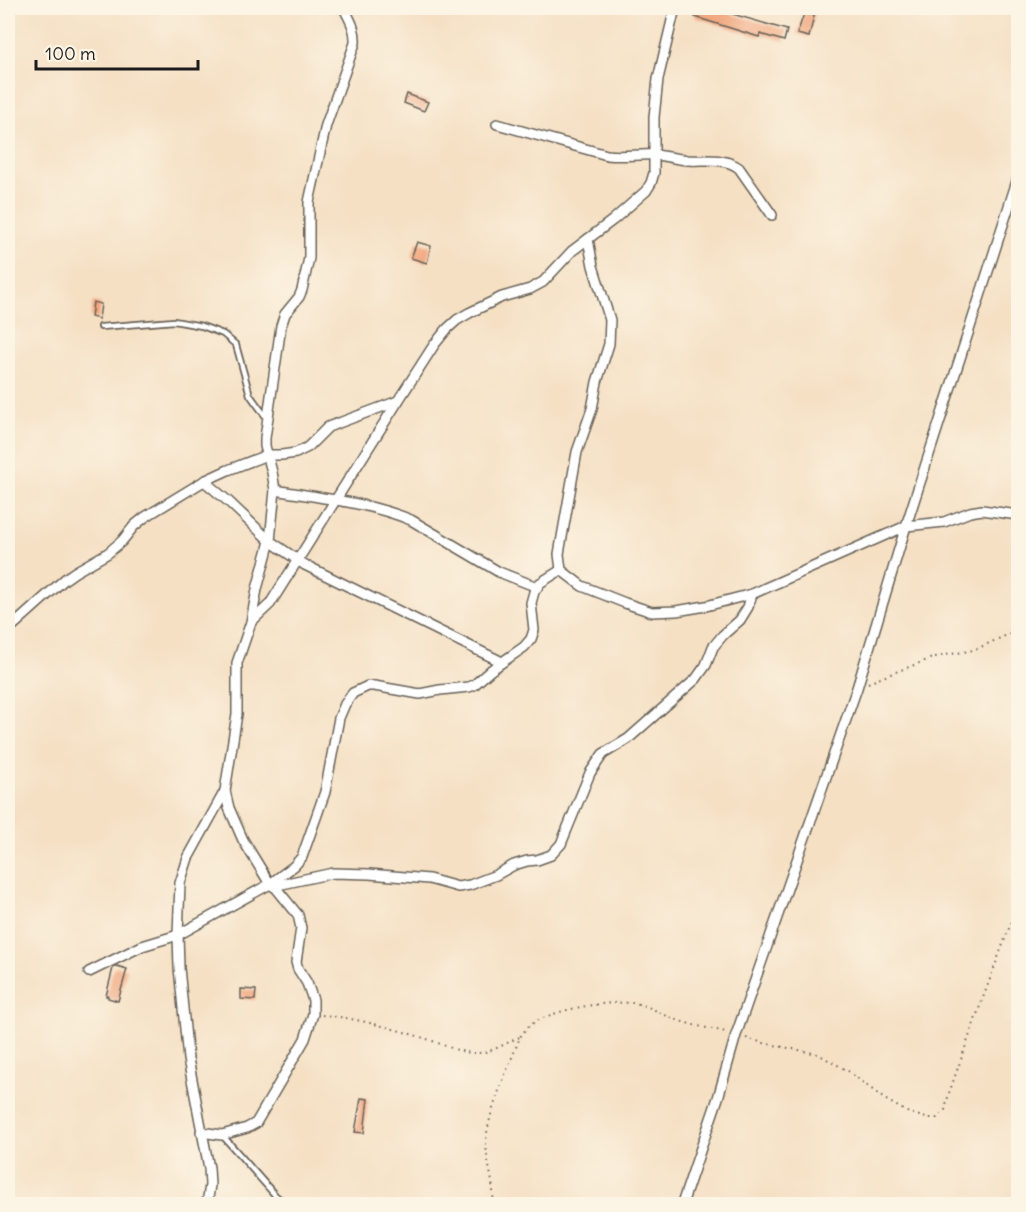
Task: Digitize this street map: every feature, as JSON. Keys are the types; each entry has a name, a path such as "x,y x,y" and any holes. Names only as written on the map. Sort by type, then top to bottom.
{"street":[{"path":"207,1204 210,1185 209,1168 188,1059 179,968 180,883 188,858 225,791 237,714 237,663 251,622 270,540 274,490 265,438 281,326 285,314 299,297 306,274 309,250 309,202 326,124 355,43 356,35 353,24 344,8"},
{"path":"251,622 270,604 398,400 447,329 457,320 502,297 530,290 536,286 549,276 572,251 619,214 651,183 654,173 654,117 658,79 675,8"},
{"path":"497,124 607,155 654,155 732,163 739,168 772,215"},
{"path":"682,1204 718,1098 736,1035 857,688 906,526 1018,178"},
{"path":"588,240 593,266 610,320 609,344 597,382 592,409 577,453 559,554 561,570 582,586 652,612 676,611 752,594 906,526 944,522 982,510 1018,515"},
{"path":"8,630 65,579 108,553 145,517 204,481 267,455 296,453 308,447 328,427 398,400"},
{"path":"204,481 270,540 298,561 502,662"},
{"path":"274,490 337,500 411,519 499,572 537,587"},
{"path":"89,972 142,946 178,934 271,885 294,866 302,857 325,792 339,718 353,693 374,686 428,694 474,685 524,647 531,639 534,620 531,603 537,587 561,570"},
{"path":"271,885 333,873 429,879 458,887 490,878 514,865 551,855 561,844 590,773 603,754 628,739 696,679 706,665 713,647 740,620 748,607 752,594"},
{"path":"201,1132 222,1135 256,1123 305,1039 313,1014 313,999 296,962 300,921 271,885 243,840 229,808 225,791"}],"lane":[{"path":"101,327 174,321 202,326 224,334 236,345 250,395 267,419"},
{"path":"222,1135 275,1195 286,1204"}],"path":[{"path":"857,688 935,657 974,651 1018,630"},
{"path":"313,1014 360,1020 463,1051 477,1053 488,1051 520,1036 543,1018 597,1005 634,1003 673,1018 764,1043 818,1054 848,1071 883,1098 907,1112 926,1118 937,1118 945,1110 984,995 1018,908"},
{"path":"493,1204 493,1185 486,1142 490,1119 520,1036"}],"building":[{"path":"698,8 712,8 787,30 784,41 760,34 759,37 695,17"},
{"path":"806,8 816,8 809,37 797,34"},
{"path":"407,94 428,102 424,111 404,103"},
{"path":"417,242 431,246 427,263 411,258"},
{"path":"93,302 101,304 99,319 91,317"},
{"path":"117,966 127,969 118,1001 106,996 113,968"},
{"path":"241,989 256,990 255,1000 241,999"},
{"path":"361,1098 368,1099 364,1133 355,1132"}]}
